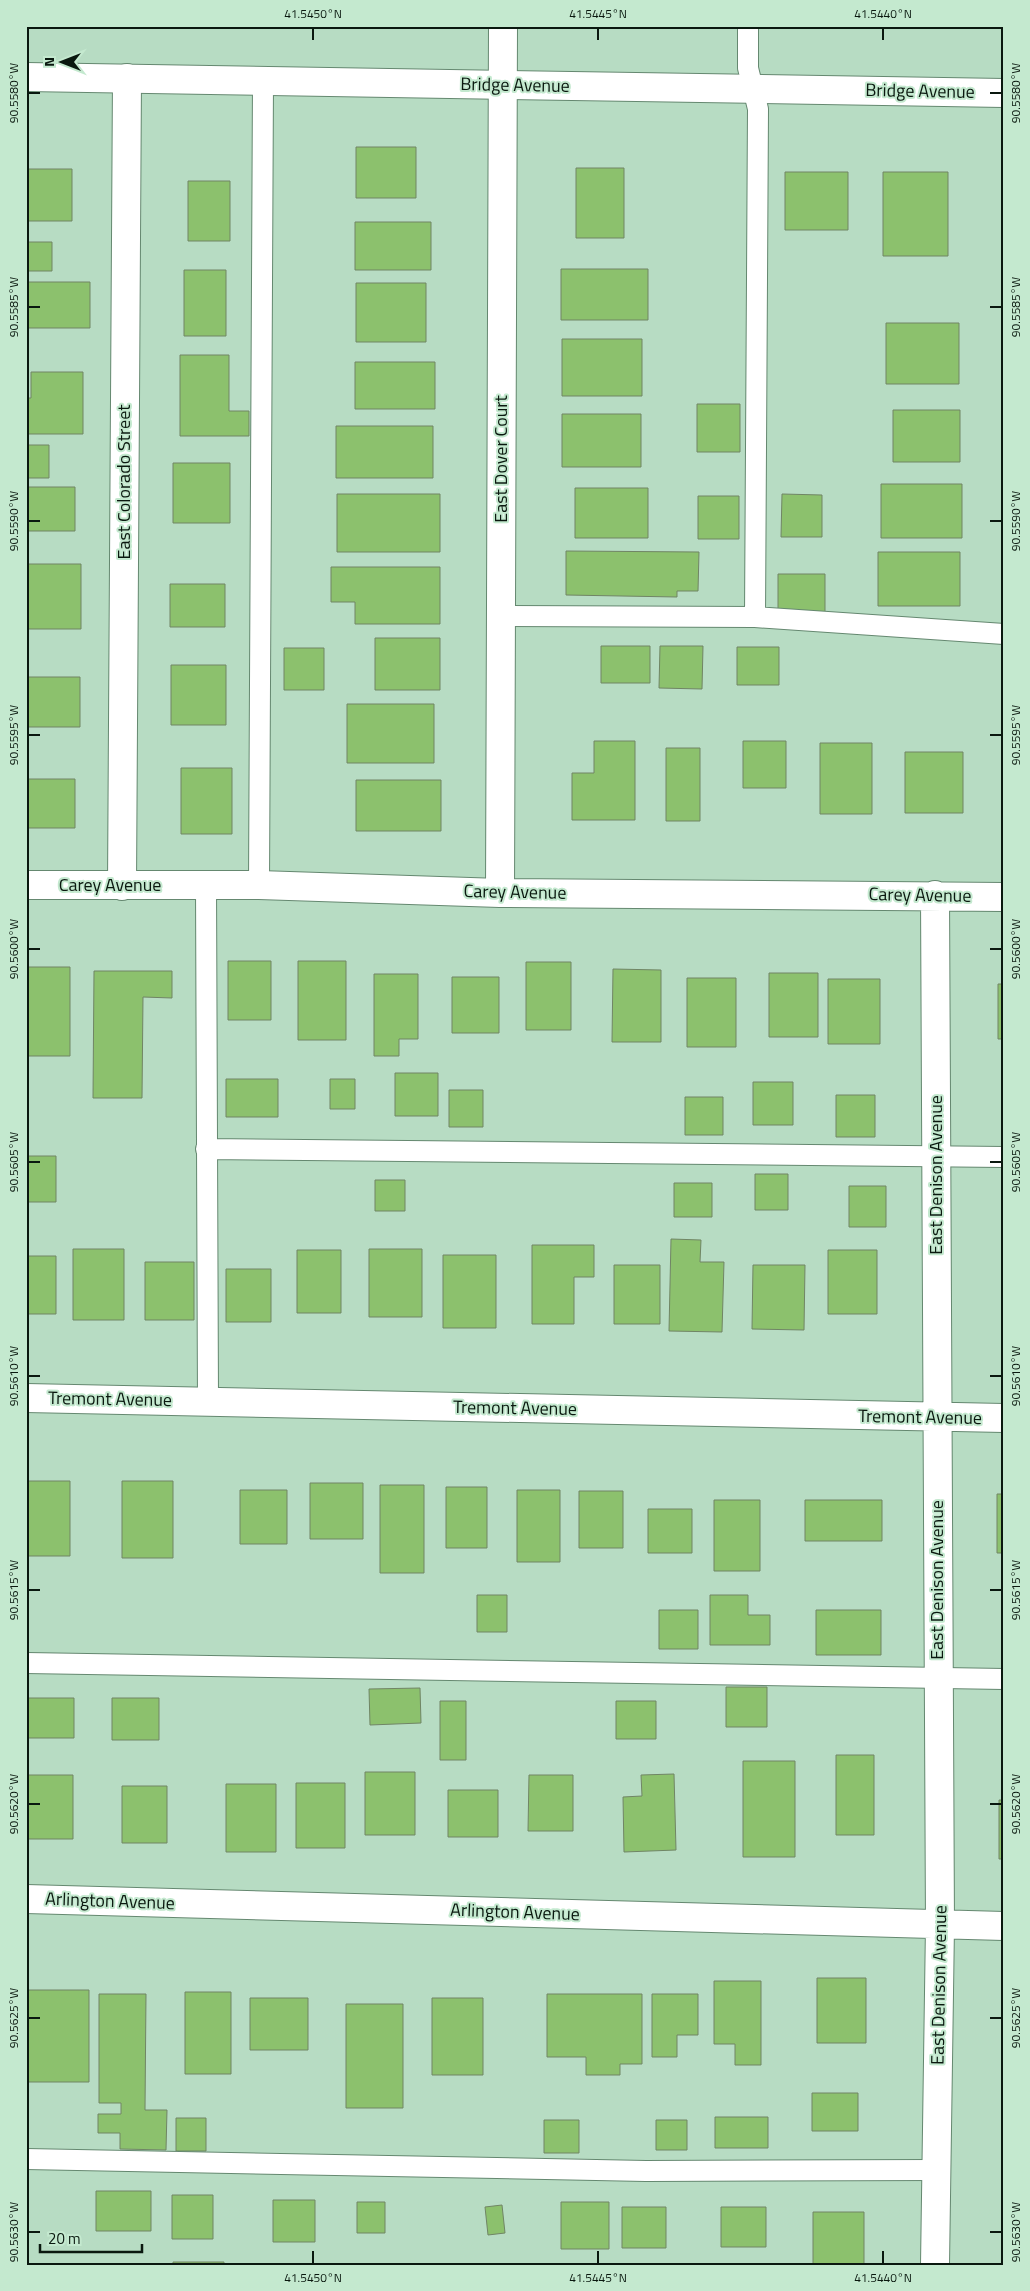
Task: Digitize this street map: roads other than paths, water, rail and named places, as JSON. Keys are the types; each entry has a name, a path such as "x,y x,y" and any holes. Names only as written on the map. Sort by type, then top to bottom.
{"street":[{"name":"East Dover Court","path":"500,892 503,26"},
{"name":"Bridge Avenue","path":"26,77 1004,93"},
{"name":"East Colorado Street","path":"122,886 127,78"},
{"name":"Carey Avenue","path":"26,885 259,885 500,892 1004,897"},
{"name":"East Denison Avenue","path":"935,895 936,1417 940,1925 935,2265"},
{"name":"Tremont Avenue","path":"26,1398 1004,1418"},
{"name":"Arlington Avenue","path":"26,1898 1004,1926"}],"lane":[{"path":"748,26 748,68 758,109 755,617"},
{"path":"259,885 263,81"},
{"path":"501,616 755,617 1004,634"},
{"path":"206,885 208,1401"},
{"path":"206,1149 1004,1157"},
{"path":"26,1664 1004,1679"},
{"path":"26,2159 646,2171 935,2170"}]}
